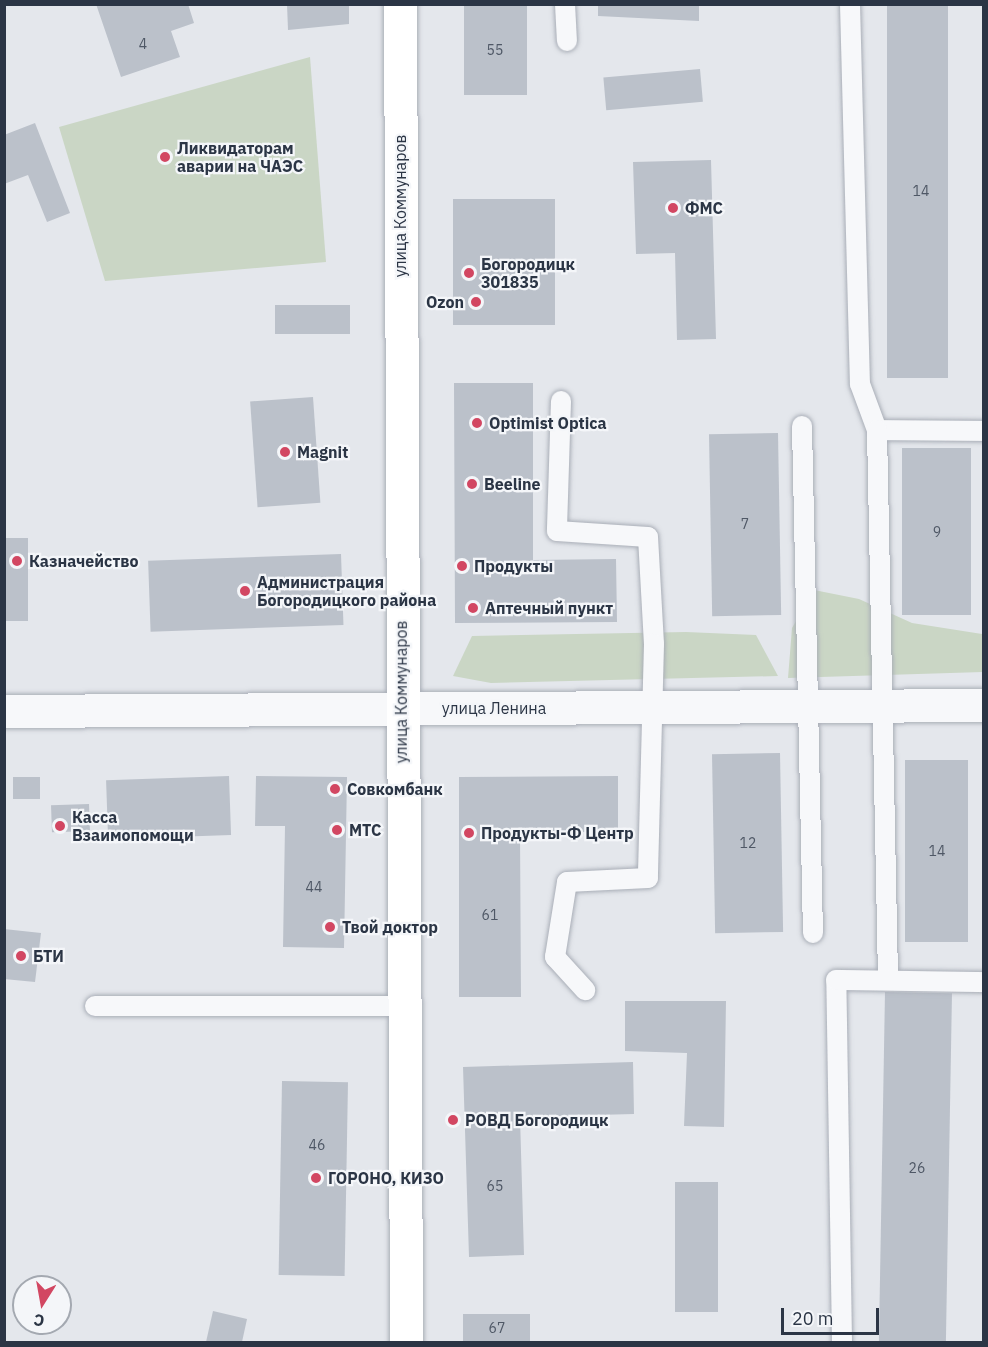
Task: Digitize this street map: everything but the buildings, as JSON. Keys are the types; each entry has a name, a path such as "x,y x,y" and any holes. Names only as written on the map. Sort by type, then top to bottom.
{"main road":[{"name":"улица Коммунаров","path":"400,4 401,709 406,1342"}],"street":[{"name":"улица Ленина","path":"4,711 984,705"}],"lane":[{"path":"565,4 567,41"},
{"path":"850,4 860,384 877,430 888,979"},
{"path":"561,401 556,531 648,537 654,707 648,878 567,882 555,957 585,990"},
{"path":"802,426 813,933"},
{"path":"877,430 984,431"},
{"path":"842,1342 836,980 984,982"},
{"path":"94,1006 404,1006"}],"green space":[{"path":"310,57 326,262 105,281 59,127"},
{"path":"814,590 859,599 912,623 982,634 983,672 788,678 792,628"},
{"path":"686,632 756,635 778,676 491,683 453,676 472,636"}],"place":[{"name":"Ликвидаторам аварии на ЧАЭС","path":"165,157"},
{"name":"ФМС","path":"673,208"},
{"name":"Богородицк 301835","path":"469,273"},
{"name":"Ozon","path":"476,302"},
{"name":"Optimist Optica","path":"477,423"},
{"name":"Magnit","path":"285,452"},
{"name":"Beeline","path":"472,484"},
{"name":"Казначейство","path":"17,561"},
{"name":"Продукты","path":"462,566"},
{"name":"Администрация Богородицкого района","path":"245,591"},
{"name":"Аптечный пункт","path":"473,608"},
{"name":"Совкомбанк","path":"335,789"},
{"name":"Касса Взаимопомощи","path":"60,826"},
{"name":"МТС","path":"337,830"},
{"name":"Продукты-Ф Центр","path":"469,833"},
{"name":"Твой доктор","path":"330,927"},
{"name":"БТИ","path":"21,956"},
{"name":"РОВД Богородицк","path":"453,1120"},
{"name":"ГОРОНО, КИЗО","path":"316,1178"}]}
